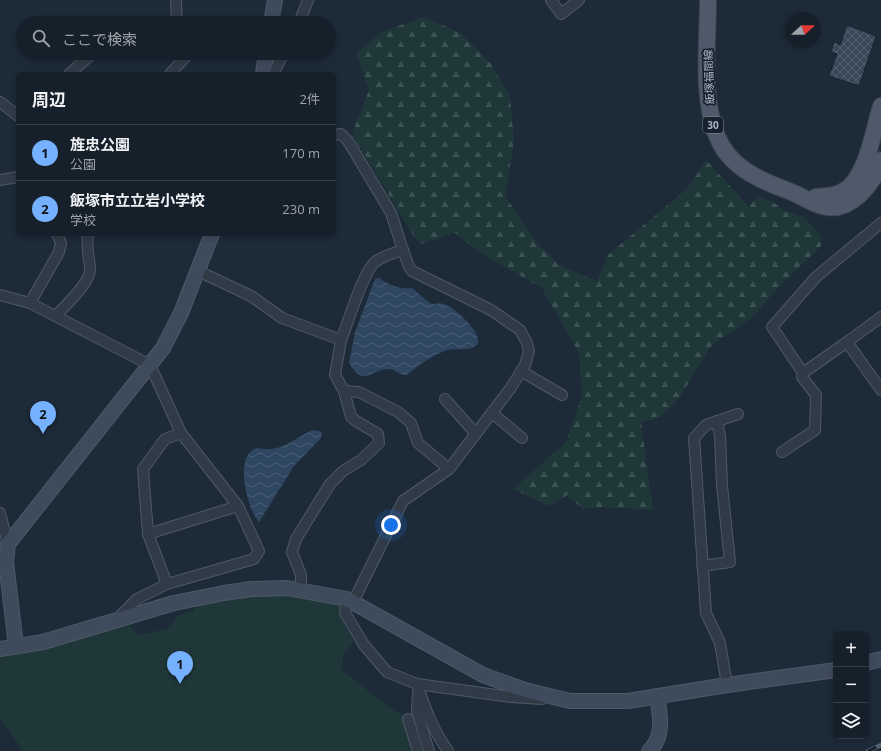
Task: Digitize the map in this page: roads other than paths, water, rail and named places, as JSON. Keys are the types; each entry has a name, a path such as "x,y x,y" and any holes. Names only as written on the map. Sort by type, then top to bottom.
{"main road":[{"name":"飯塚福間線","path":"708,0 708,86 711,119 717,137 728,156 743,170 762,181 823,206 838,206 852,201 863,192 875,176 881,160"},
{"name":"飯塚福間線","path":"806,198 836,195 847,189 856,180 864,162 881,106"}],"street":[{"path":"176,0 177,16"},
{"path":"272,16 275,0"},
{"path":"302,16 308,0"},
{"path":"551,0 561,14 579,0"},
{"path":"71,72 85,60"},
{"path":"172,72 183,60"},
{"path":"263,72 265,60"},
{"path":"274,72 280,60"},
{"path":"0,102 16,114"},
{"path":"336,135 341,134 348,141 391,213 408,267 418,276 491,310 520,330 528,343 529,351 521,371 492,413 449,469 403,501 350,601 345,613 364,644 387,672 418,686 511,697 570,701 628,701 727,685 833,670"},
{"path":"0,180 16,177"},
{"path":"782,452 815,430 816,395 802,377 803,373 772,327 816,277 881,223"},
{"path":"30,303 59,252 61,243 58,236"},
{"path":"56,316 87,282 90,270 88,258 88,236"},
{"path":"8,544 163,348 181,313 211,236"},
{"path":"301,589 301,575 292,552 296,538 330,484 343,471 361,460 379,443 378,434 351,417 344,391 336,375 341,340 367,273 374,263 385,256 403,250"},
{"path":"198,271 251,296 282,318 341,340"},
{"path":"0,295 30,303 150,365 181,433 238,506 259,551 254,559 167,584 137,599 114,621"},
{"path":"803,373 881,316"},
{"path":"847,342 881,390"},
{"path":"521,371 562,395"},
{"path":"344,391 359,392 398,412 411,423 418,443 449,469"},
{"path":"445,399 476,434"},
{"path":"492,413 522,438"},
{"path":"727,685 720,643 706,613 694,438 706,425 738,414"},
{"path":"702,566 730,562 722,485 720,436 717,422"},
{"path":"167,584 148,534 143,469 165,439 181,433"},
{"path":"148,534 238,506"},
{"path":"0,513 8,544 6,562 16,646"},
{"path":"0,649 43,642 174,603 224,593 272,588 301,589 350,601 483,675 525,690 570,701"},
{"path":"869,662 881,660"},
{"path":"418,686 417,711 429,751"},
{"path":"418,686 426,710 439,738 448,751"},
{"path":"649,751 657,741 660,729 657,696"},
{"path":"408,719 418,751"}],"water":[{"path":"379,278 395,286 412,288 431,304 443,304 449,306 466,321 476,333 478,344 467,349 448,350 442,352 426,361 407,375 390,369 381,370 366,376 358,374 349,363 355,332 375,279"},
{"path":"313,430 320,431 322,433 321,438 294,466 259,522 250,506 244,482 246,460 250,452 257,448 273,449 280,447"}],"railway":[{"path":"868,751 881,745"}],"place":[{"name":"飯塚市立立岩小学校","path":"43,434"},
{"name":"旌忠公園","path":"180,684"}]}
